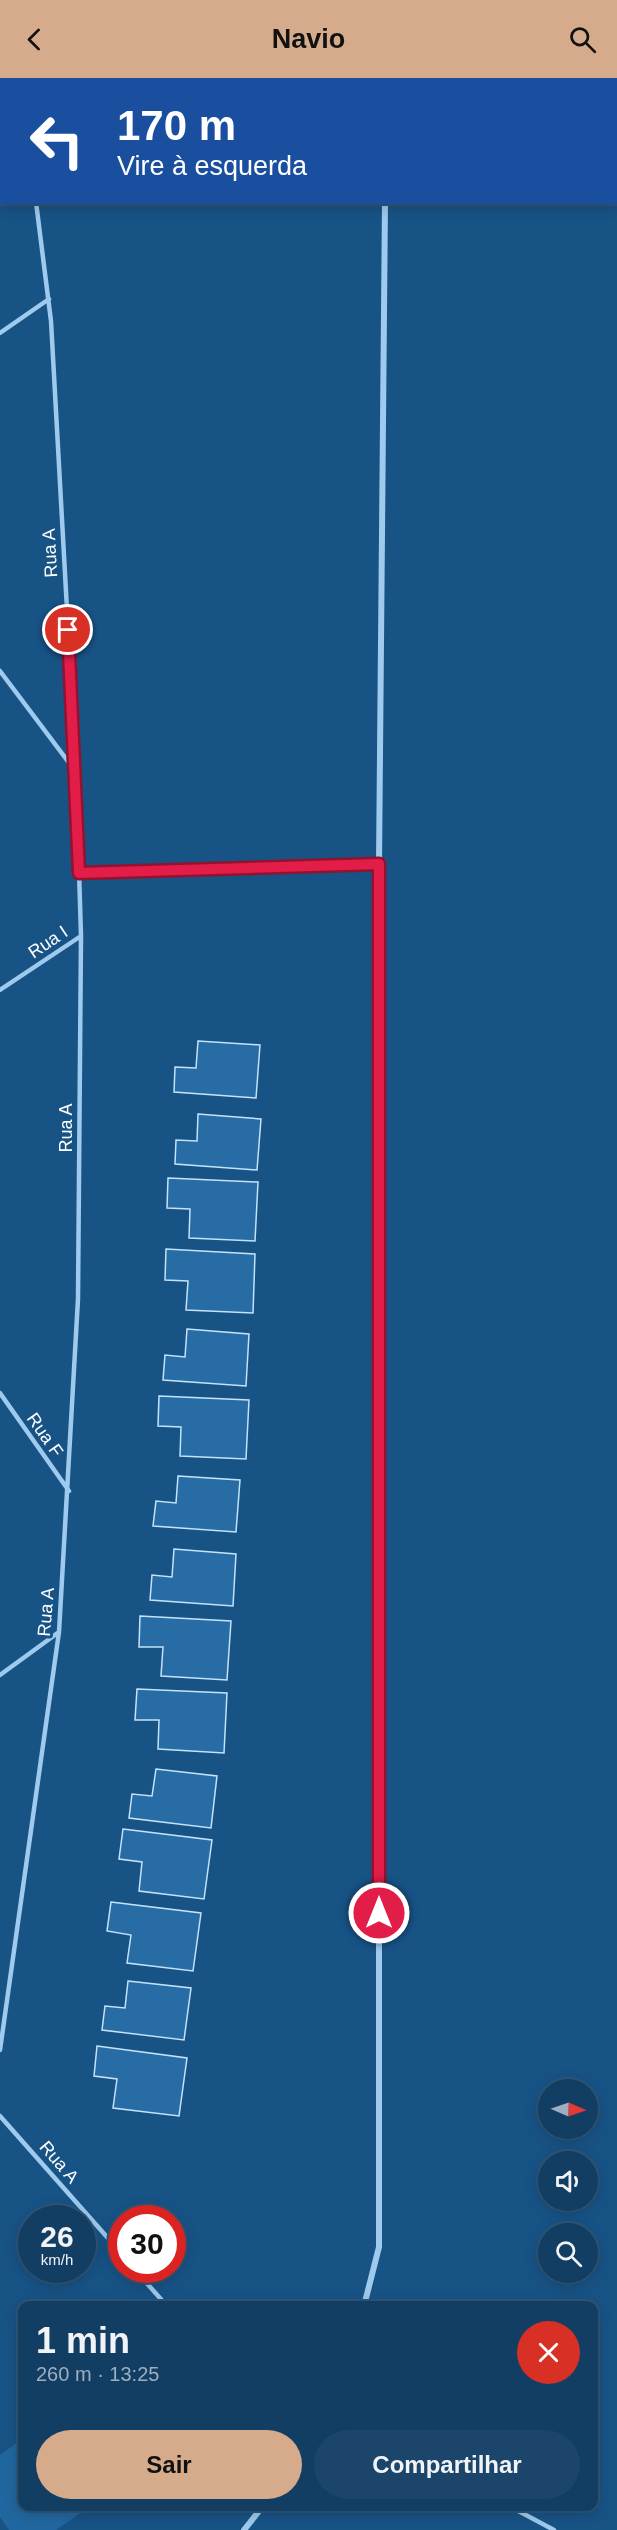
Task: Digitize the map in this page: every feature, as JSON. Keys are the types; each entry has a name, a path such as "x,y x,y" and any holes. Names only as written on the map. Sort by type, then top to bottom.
{"street":[{"path":"365,2301 379,2247 379,864 385,204"},
{"path":"244,2530 259,2511"}],"lane":[{"name":"Rua A","path":"0,2050 59,1632 69,1491 78,1299 81,936 76,772 48,299 36,204"},
{"path":"0,333 48,299"},
{"path":"0,671 76,772"},
{"path":"79,873 379,864"},
{"name":"Rua I","path":"0,990 81,936"},
{"name":"Rua F","path":"0,1393 69,1491"},
{"path":"0,1675 59,1632"},
{"name":"Rua A","path":"0,2116 108,2238"},
{"path":"147,2283 163,2301"},
{"path":"518,2511 554,2530"}],"shaded area":[{"path":"18,2442 18,2511 83,2511 56,2530 9,2530 0,2517 0,2455"}],"building":[{"path":"198,1041 260,1045 256,1098 174,1092 175,1067 196,1068"},
{"path":"198,1114 261,1119 257,1170 175,1164 176,1140 197,1141"},
{"path":"168,1178 258,1182 255,1241 189,1238 190,1209 167,1208"},
{"path":"166,1249 255,1254 253,1313 186,1310 188,1281 165,1280"},
{"path":"187,1329 249,1334 246,1386 163,1380 165,1355 185,1357"},
{"path":"159,1396 249,1400 246,1459 180,1456 181,1427 158,1426"},
{"path":"178,1476 240,1480 236,1532 153,1526 156,1501 176,1503"},
{"path":"174,1549 236,1554 233,1606 150,1600 152,1575 172,1577"},
{"path":"140,1616 231,1621 227,1680 161,1676 163,1647 139,1647"},
{"path":"137,1689 227,1693 224,1753 158,1749 159,1720 135,1720"},
{"path":"156,1769 217,1776 211,1828 129,1818 132,1794 152,1796"},
{"path":"123,1829 212,1840 204,1899 139,1891 142,1862 119,1859"},
{"path":"111,1902 201,1913 193,1971 127,1963 131,1935 107,1931"},
{"path":"128,1981 191,1988 184,2040 102,2030 105,2006 125,2008"},
{"path":"97,2046 187,2058 179,2116 113,2108 117,2079 94,2076"}],"route":[{"path":"68,630 79,873 379,864 379,1913"}]}
